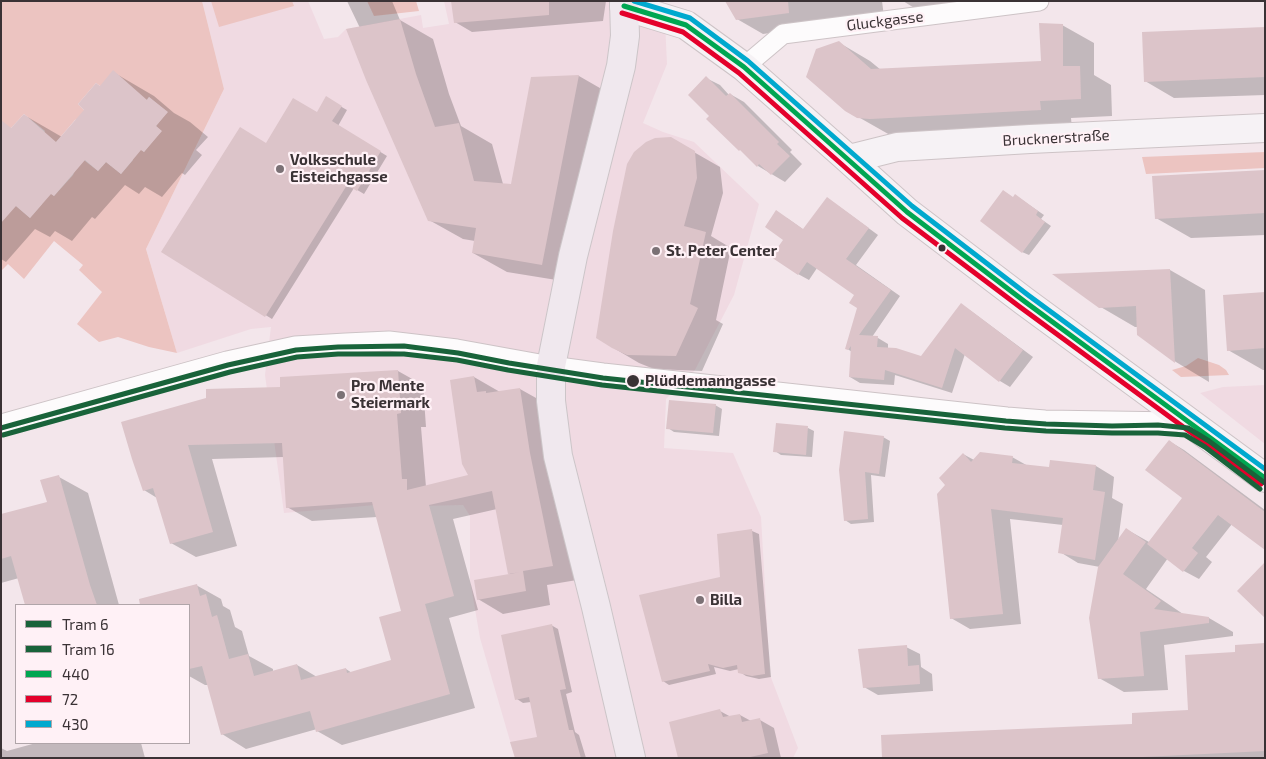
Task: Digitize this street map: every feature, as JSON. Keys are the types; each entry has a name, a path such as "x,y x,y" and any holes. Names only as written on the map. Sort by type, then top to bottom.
{"main road":[{"path":"631,758 558,456 551,401 550,366 573,256 621,66 625,36 624,4 686,25 744,67 907,212 1024,301 1265,478"},
{"name":"Brucknerstraße","path":"849,159 897,147 1265,128"}],"street":[{"name":"Gluckgasse","path":"744,67 783,34 1039,1"},
{"path":"1,424 226,361 295,346 389,341 457,349 550,366 603,373 1007,417 1045,420 1178,422 1192,425"}],"shaded area":[{"path":"1,1 202,1 224,89 146,249 177,353 149,347 118,337 99,342 77,324 102,292 79,270 83,265 54,241 24,279 8,264 1,271 1,208 16,206 30,218 42,204 32,178 54,196 73,175 80,157 98,171 106,162 121,174 133,160 122,135 144,152 161,131 156,126 167,112 149,97 143,104 96,83 78,104 87,113 75,120 51,148 40,138 45,131 24,114 11,128 1,132"},
{"path":"202,1 308,1 324,39 338,37 346,29 421,15 423,28 449,24 444,1 664,1 667,64 643,123 694,142 759,204 734,295 695,370 666,399 664,448 733,453 761,517 770,675 798,748 793,758 515,758 480,638 470,580 470,516 463,505 376,505 284,513 265,375 271,327 251,329 177,353 146,249 224,89"},
{"path":"211,1 292,1 294,6 219,27"},
{"path":"367,1 416,1 419,11 374,16"},
{"path":"1265,152 1265,168 1146,174 1142,157"},
{"path":"1198,358 1219,365 1229,375 1181,377 1172,370 1186,366"},
{"path":"1265,385 1265,444 1200,393 1223,387"}],"building":[{"path":"451,1 549,1 549,15 454,23"},
{"path":"725,1 788,1 789,13 736,20"},
{"path":"400,19 416,74 435,127 459,123 474,181 511,184 531,77 579,75 542,265 472,253 476,228 428,221 366,80 346,29"},
{"path":"1039,23 1063,24 1063,66 1080,66 1081,99 1040,101 1041,110 870,119 857,118 845,111 806,77 816,49 839,41 871,69 1041,61"},
{"path":"1265,27 1265,77 1144,82 1142,32"},
{"path":"113,70 147,100 149,97 168,112 156,126 162,131 144,152 141,150 121,174 106,162 98,171 85,160 54,196 51,194 30,218 16,206 1,223 1,120 11,128 24,114 56,142 84,110 78,104 96,83 100,86"},
{"path":"706,76 726,96 730,93 779,142 777,144 790,156 771,175 759,164 757,167 739,151 706,119 709,116 688,95"},
{"path":"326,96 342,106 332,121 381,151 357,191 347,185 265,317 161,252 240,127 266,143 293,98 317,112"},
{"name":"St. Peter Center","path":"671,137 695,151 697,178 684,226 706,232 690,304 698,308 676,356 627,355 596,338 613,231 627,164 634,152 646,142 655,138"},
{"path":"1265,170 1265,213 1155,219 1152,176"},
{"path":"1003,190 1013,197 1015,194 1038,211 1036,215 1045,222 1022,253 980,221"},
{"path":"827,197 869,228 846,259 891,290 859,335 878,336 877,347 896,348 921,356 961,303 1023,350 999,382 955,348 942,388 885,370 884,380 849,377 851,346 848,350 845,349 857,308 849,303 854,295 807,262 798,275 771,257 783,240 765,227 776,210 803,229"},
{"path":"1170,269 1175,363 1137,335 1136,306 1099,308 1052,274"},
{"path":"1265,292 1265,348 1227,351 1223,295"},
{"path":"398,370 401,413 397,414 402,479 407,479 407,490 468,475 462,464 450,380 474,376 477,392 486,391 486,393 520,388 530,453 553,566 523,571 526,591 477,600 474,580 521,572 508,574 492,491 429,505 454,596 425,604 450,694 316,732 310,711 221,735 202,666 190,669 190,604 140,604 139,599 197,584 200,596 206,594 212,617 217,615 229,659 248,654 254,676 297,664 301,680 346,668 347,673 391,660 379,617 401,611 372,502 286,508 282,443 188,445 213,532 170,544 153,488 143,491 121,422 206,398 206,389 280,387 280,377"},
{"path":"669,400 716,404 713,433 666,429"},
{"path":"776,423 808,426 806,455 773,452"},
{"path":"844,431 884,436 879,474 865,472 868,519 844,521 839,470"},
{"path":"1169,440 1265,512 1265,550 1218,515 1192,548 1198,553 1183,572 1147,544 1182,498 1145,470"},
{"path":"980,452 1013,456 1012,463 1049,467 1050,460 1096,465 1093,490 1105,492 1095,560 1058,553 1063,518 991,509 1003,614 950,619 937,494 945,485 939,478 963,453 971,462"},
{"path":"59,475 97,604 25,604 11,556 1,559 1,514 47,502 40,480"},
{"path":"1126,528 1146,542 1123,574 1161,601 1154,609 1209,617 1209,623 1140,632 1144,676 1098,679 1089,618 1098,567"},
{"name":"Billa","path":"752,529 765,674 752,676 738,673 737,665 723,668 708,664 710,671 662,682 639,595 720,577 717,534"},
{"path":"1265,562 1265,618 1237,591"},
{"path":"552,624 566,689 560,690 569,730 573,730 581,758 515,758 510,742 537,737 529,697 515,700 501,635"},
{"path":"1265,643 1265,751 1122,758 882,758 881,735 1132,724 1132,713 1188,710 1185,655 1235,652 1235,645"},
{"path":"907,645 908,666 919,665 920,684 863,688 858,649"},
{"path":"720,709 723,717 740,714 742,722 760,718 768,753 746,758 678,758 669,722"}],"tram line":[{"name":"6","path":"1,428 228,365 296,350 404,346 458,353 603,378 1006,421 1112,426 1158,425 1188,428 1209,441 1265,483"},
{"name":"16","path":"3,435 230,372 297,357 338,354 404,354 457,360 602,385 1005,428 1185,435 1205,447 1260,489"}],"transit line":[{"name":"430","path":"634,1 690,18 748,61 912,206 1028,295 1265,469"},
{"name":"440","path":"624,6 686,25 744,67 907,212 1024,301 1265,478"},
{"name":"72","path":"622,13 683,32 739,73 902,218 1261,484"}],"place":[{"name":"Volksschule Eisteichgasse","path":"280,169"},
{"name":"St. Peter Center","path":"656,251"},
{"name":"Plüddemanngasse","path":"633,381"},
{"name":"Pro Mente Steiermark","path":"341,395"},
{"name":"Billa","path":"700,600"}]}
